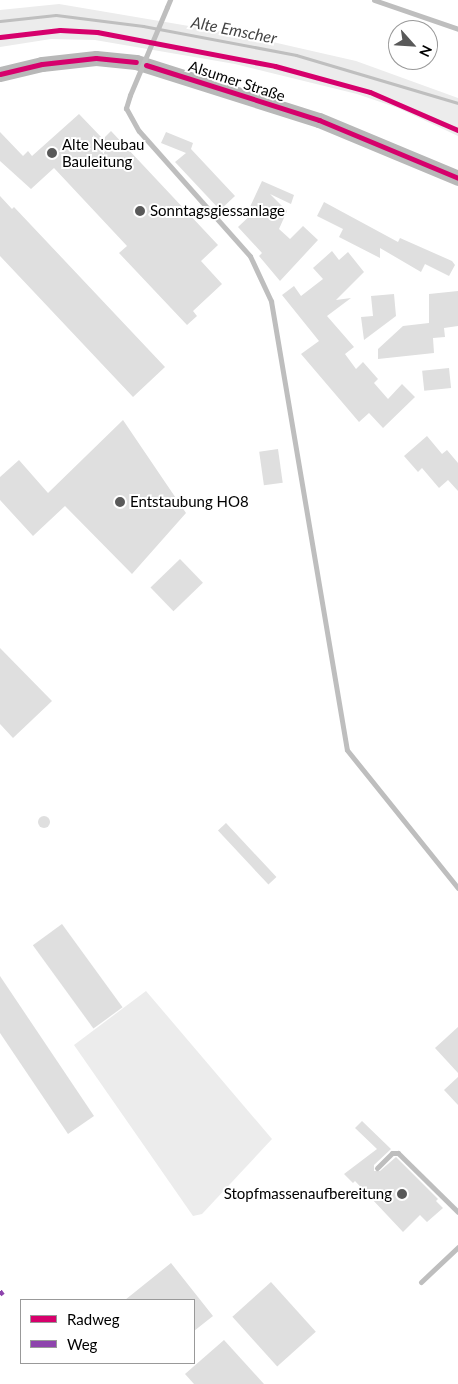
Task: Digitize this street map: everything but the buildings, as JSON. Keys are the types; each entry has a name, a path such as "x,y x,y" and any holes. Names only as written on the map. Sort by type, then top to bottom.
{"street":[{"name":"Alsumer Straße","path":"0,74 42,64 96,58 136,62 319,120 458,178"}],"lane":[{"path":"170,0 126,108 139,131 250,256 271,301 347,750 458,888"},
{"path":"374,0 458,29"},
{"path":"377,1168 392,1153 398,1153 458,1212"},
{"path":"421,1282 458,1247"}],"shaded area":[{"path":"59,4 242,35 356,61 458,98 458,136 398,108 357,94 235,64 95,40 51,39 0,47 0,10"},
{"path":"146,991 272,1139 202,1214 193,1216 74,1045"}],"waterway":[{"name":"Alte Emscher","path":"0,21 56,15 143,26 296,55 458,103"}],"marked path":[{"path":"0,1291 3,1295"}],"cycle path":[{"path":"0,37 60,30 97,32 275,66 370,92 458,130"},
{"path":"0,74 42,64 96,58 136,62"},
{"path":"146,65 319,120 458,178"}],"place":[{"name":"Alte Neubau Bauleitung","path":"52,153"},
{"name":"Sonntagsgiessanlage","path":"140,211"},
{"name":"Entstaubung HO8","path":"120,502"},
{"name":"Stopfmassenaufbereitung","path":"402,1194"}]}
